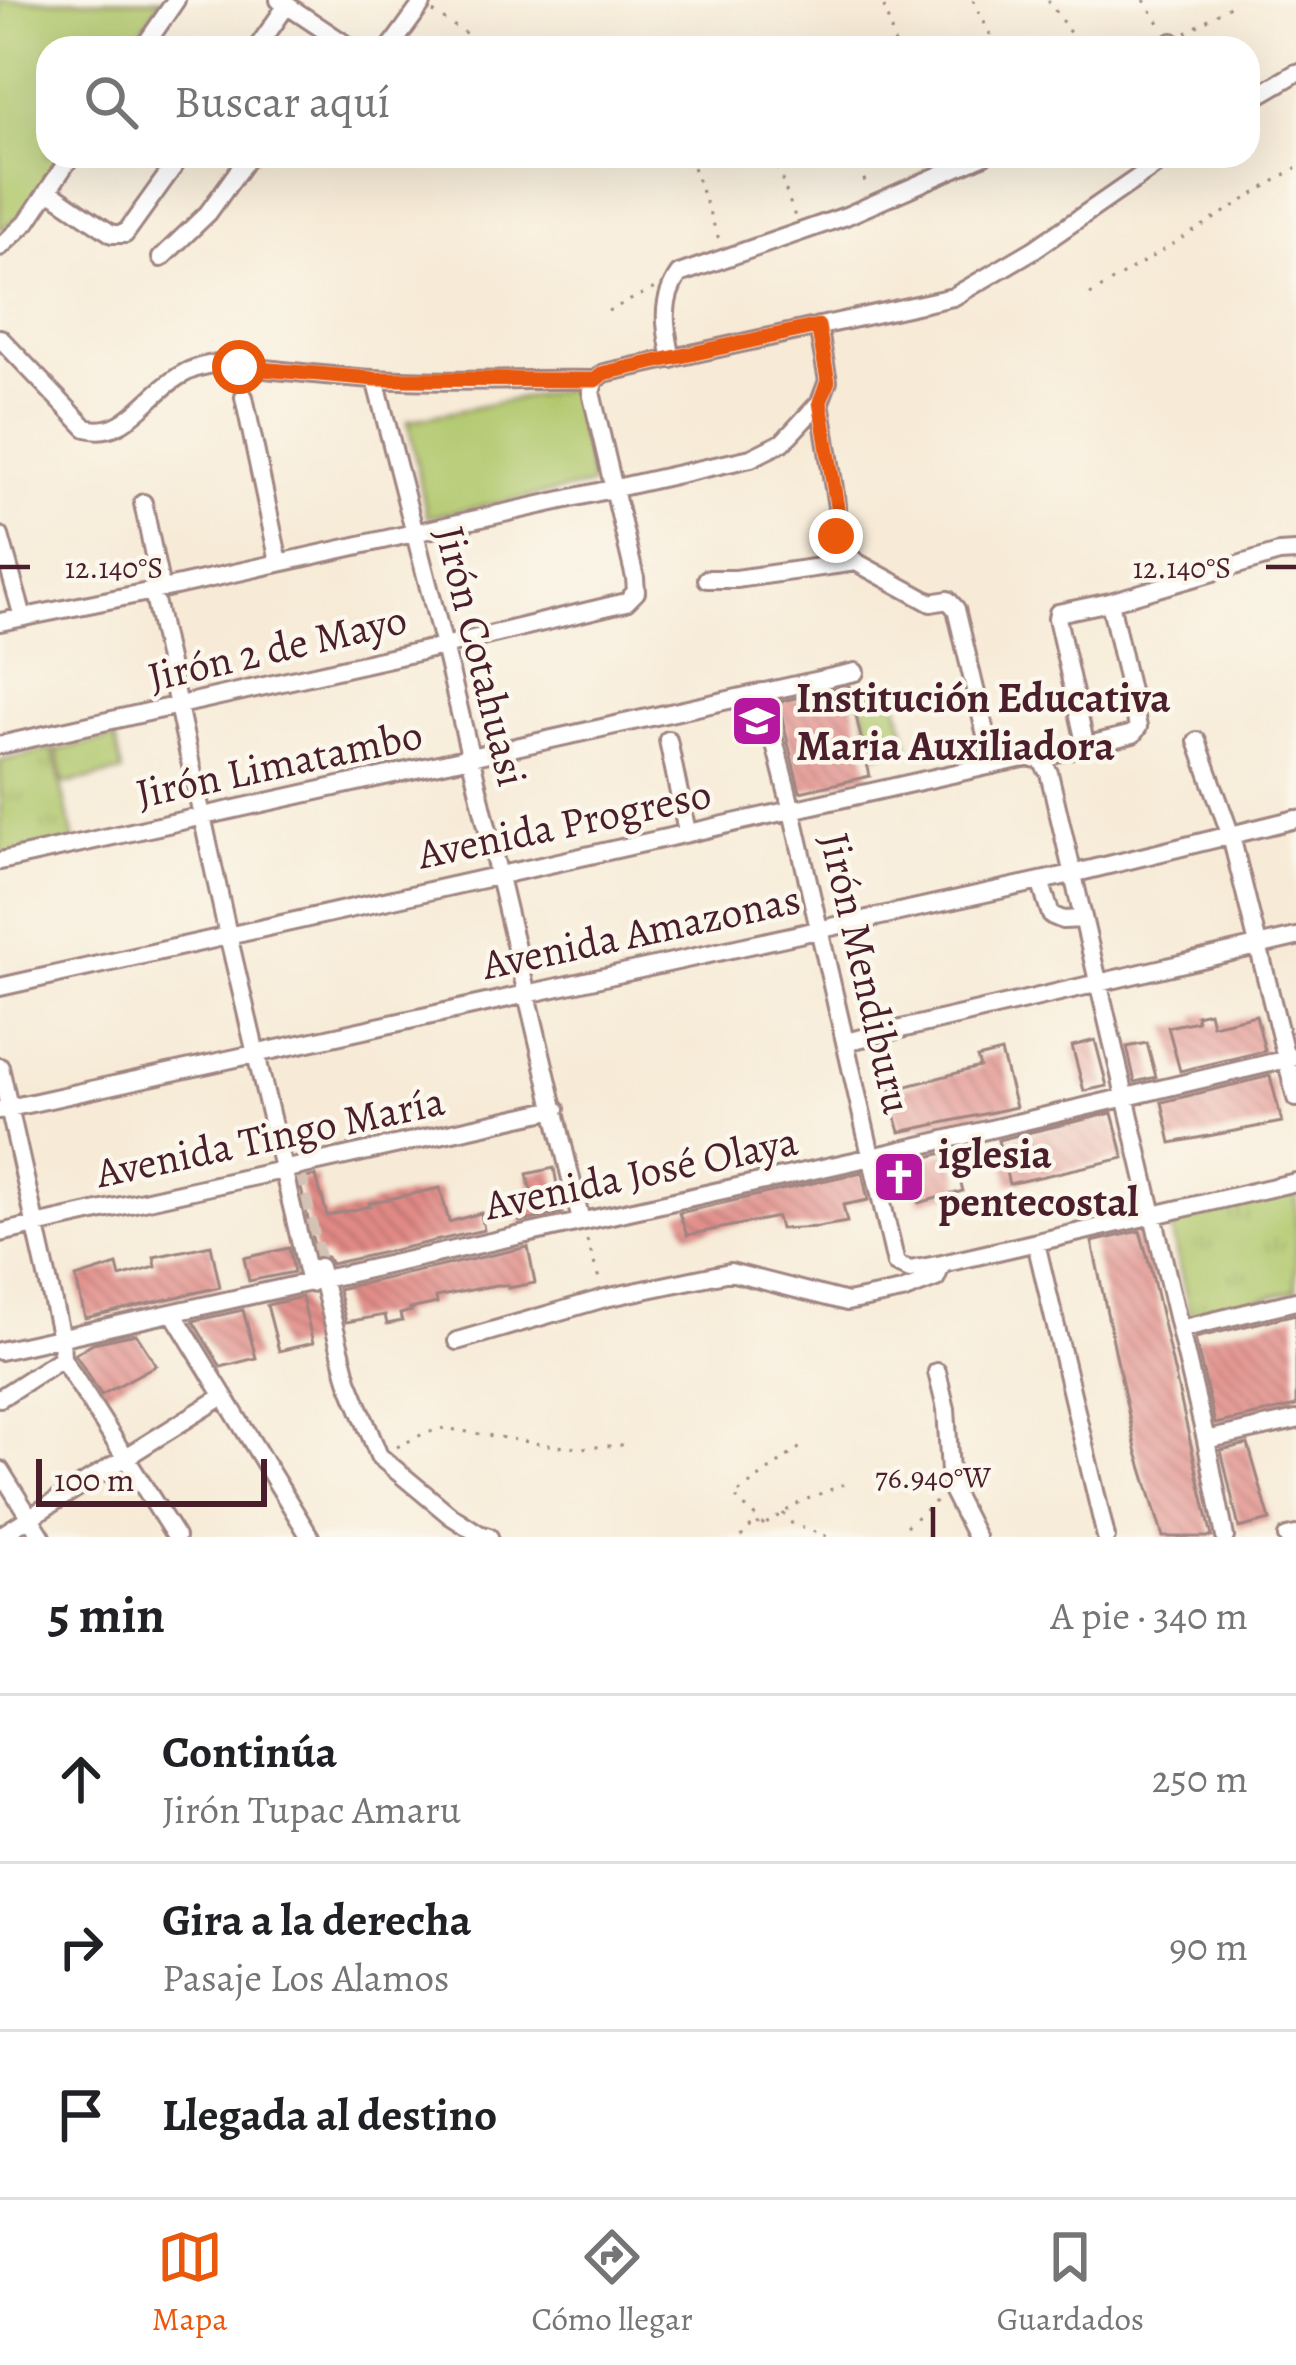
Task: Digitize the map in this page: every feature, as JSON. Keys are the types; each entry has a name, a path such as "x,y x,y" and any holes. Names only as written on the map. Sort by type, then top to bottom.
{"street":[{"path":"151,36 176,0"},
{"path":"398,36 422,2"},
{"path":"264,36 283,3 333,36"},
{"path":"1260,94 1296,74"},
{"path":"0,247 27,222 63,168"},
{"path":"49,191 119,236 173,168"},
{"path":"161,258 208,213 240,168"},
{"path":"672,358 664,322 669,290 680,274 872,205 956,168"},
{"path":"614,488 591,392 604,373 953,297 1033,250 1151,168"},
{"path":"0,622 751,458 783,442 820,402 828,381 818,326"},
{"path":"0,338 86,428 101,432 129,420 186,370 218,364 375,379 595,380"},
{"name":"Jirón Cotahuasi","path":"375,379 445,646 581,1221"},
{"path":"244,397 279,562"},
{"path":"820,402 837,507 836,536 856,562 931,603 947,600 956,609 993,765"},
{"name":"Jirón 2 de Mayo","path":"0,745 626,602 635,592 635,578 614,488"},
{"path":"143,503 178,706 255,1054 348,1380 379,1456 481,1536"},
{"path":"0,536 23,617"},
{"path":"1086,747 1058,614 1296,552"},
{"path":"707,579 856,562"},
{"name":"Avenida Progreso","path":"0,986 1028,757 1041,760 1133,734 1138,727 1110,602"},
{"name":"Jirón Limatambo","path":"0,861 855,672"},
{"name":"Jirón Mendiburu","path":"761,692 896,1264 910,1270 942,1264"},
{"path":"668,740 687,832"},
{"path":"1196,741 1231,836 1291,1058 1296,1099"},
{"path":"1041,760 1049,773 1225,1537"},
{"name":"Avenida Amazonas","path":"5,1109 1072,874 1296,819"},
{"path":"1040,881 1051,915 1083,919"},
{"path":"845,1042 1296,937"},
{"name":"Avenida José Olaya","path":"0,1351 173,1313 314,1273 872,1157 1291,1058"},
{"path":"0,1067 5,1109 36,1225 62,1358 176,1537"},
{"name":"Avenida Tingo María","path":"0,1233 292,1177 556,1109"},
{"path":"457,1341 605,1298 730,1272 851,1302 936,1278 942,1264 1296,1182"},
{"path":"1036,1243 1106,1537"},
{"path":"1180,1328 1296,1300"},
{"path":"173,1313 310,1537"},
{"path":"0,1398 62,1358"},
{"path":"938,1372 946,1409 951,1488 976,1537"},
{"path":"0,1536 222,1397"},
{"path":"1206,1440 1296,1420"},
{"path":"0,1470 42,1537"},
{"path":"1287,1537 1296,1535"}],"path":[{"path":"973,0 991,36"},
{"path":"1049,0 1072,36"},
{"path":"1144,0 1163,36"},
{"path":"422,2 471,36"},
{"path":"1182,36 1236,2"},
{"path":"884,7 892,36"},
{"path":"693,168 726,259"},
{"path":"778,168 800,232"},
{"path":"860,168 872,205"},
{"path":"1090,295 1296,168"},
{"path":"608,310 675,279"},
{"path":"581,1221 605,1298"},
{"path":"379,1456 444,1428 579,1448 624,1444"},
{"path":"764,1525 734,1496 806,1443"},
{"path":"741,1537 756,1521 764,1525 800,1502 844,1484"},
{"path":"907,1526 951,1488"},
{"path":"783,1513 789,1522 828,1537"},
{"path":"799,1537 800,1526"}],"green space":[{"path":"0,0 161,0 138,36 36,36 36,168 54,168 22,215 0,230"},
{"path":"572,388 592,485 427,517 408,421"},
{"path":"892,685 909,746 875,755 859,694"},
{"path":"115,738 122,772 64,784 57,750"},
{"path":"53,749 74,842 0,859 0,761"},
{"path":"1296,1192 1296,1290 1190,1316 1170,1223"}],"building":[{"path":"849,686 870,776 800,792 778,702"},
{"path":"1209,1012 1212,1025 1256,1015 1265,1051 1180,1071 1168,1027 1197,1021 1196,1015"},
{"path":"1095,1040 1107,1086 1084,1091 1072,1046"},
{"path":"1147,1043 1156,1077 1135,1082 1127,1047"},
{"path":"1001,1052 1016,1107 900,1132 888,1091 980,1067 977,1058"},
{"path":"1270,1076 1282,1122 1171,1143 1162,1102"},
{"path":"1112,1113 1124,1158 1009,1184 998,1140"},
{"path":"952,1151 963,1191 919,1203 907,1162"},
{"path":"554,1168 562,1213 520,1222 514,1200 532,1196 527,1174"},
{"path":"862,1172 868,1200 843,1205 847,1222 780,1229 777,1217 687,1235 679,1213"},
{"path":"316,1176 327,1216 440,1188 449,1222 481,1213 484,1230 331,1264 327,1257 316,1255 299,1179"},
{"path":"1140,1231 1212,1537 1163,1537 1136,1449 1092,1242"},
{"path":"211,1245 220,1287 85,1318 76,1278 117,1265 120,1277 156,1267 154,1257"},
{"path":"528,1247 535,1283 436,1297 437,1303 400,1314 402,1321 387,1324 385,1315 346,1322 338,1289"},
{"path":"289,1248 294,1272 249,1281 244,1258"},
{"path":"302,1297 313,1343 279,1351 267,1305"},
{"path":"243,1310 256,1358 221,1367 193,1321"},
{"path":"1296,1314 1296,1406 1215,1424 1195,1338"},
{"path":"136,1334 156,1365 101,1395 75,1354 93,1343"},
{"path":"1248,1444 1270,1520 1239,1528 1221,1450"}],"tunnel":[{"path":"298,1173 319,1267"}],"place":[{"name":"Institución Educativa Maria Auxiliadora","path":"757,721"},
{"name":"iglesia pentecostal","path":"899,1177"}],"route":[{"path":"239,367 375,379 595,380 604,373 818,326 828,381 820,402 837,507 836,536"}]}
